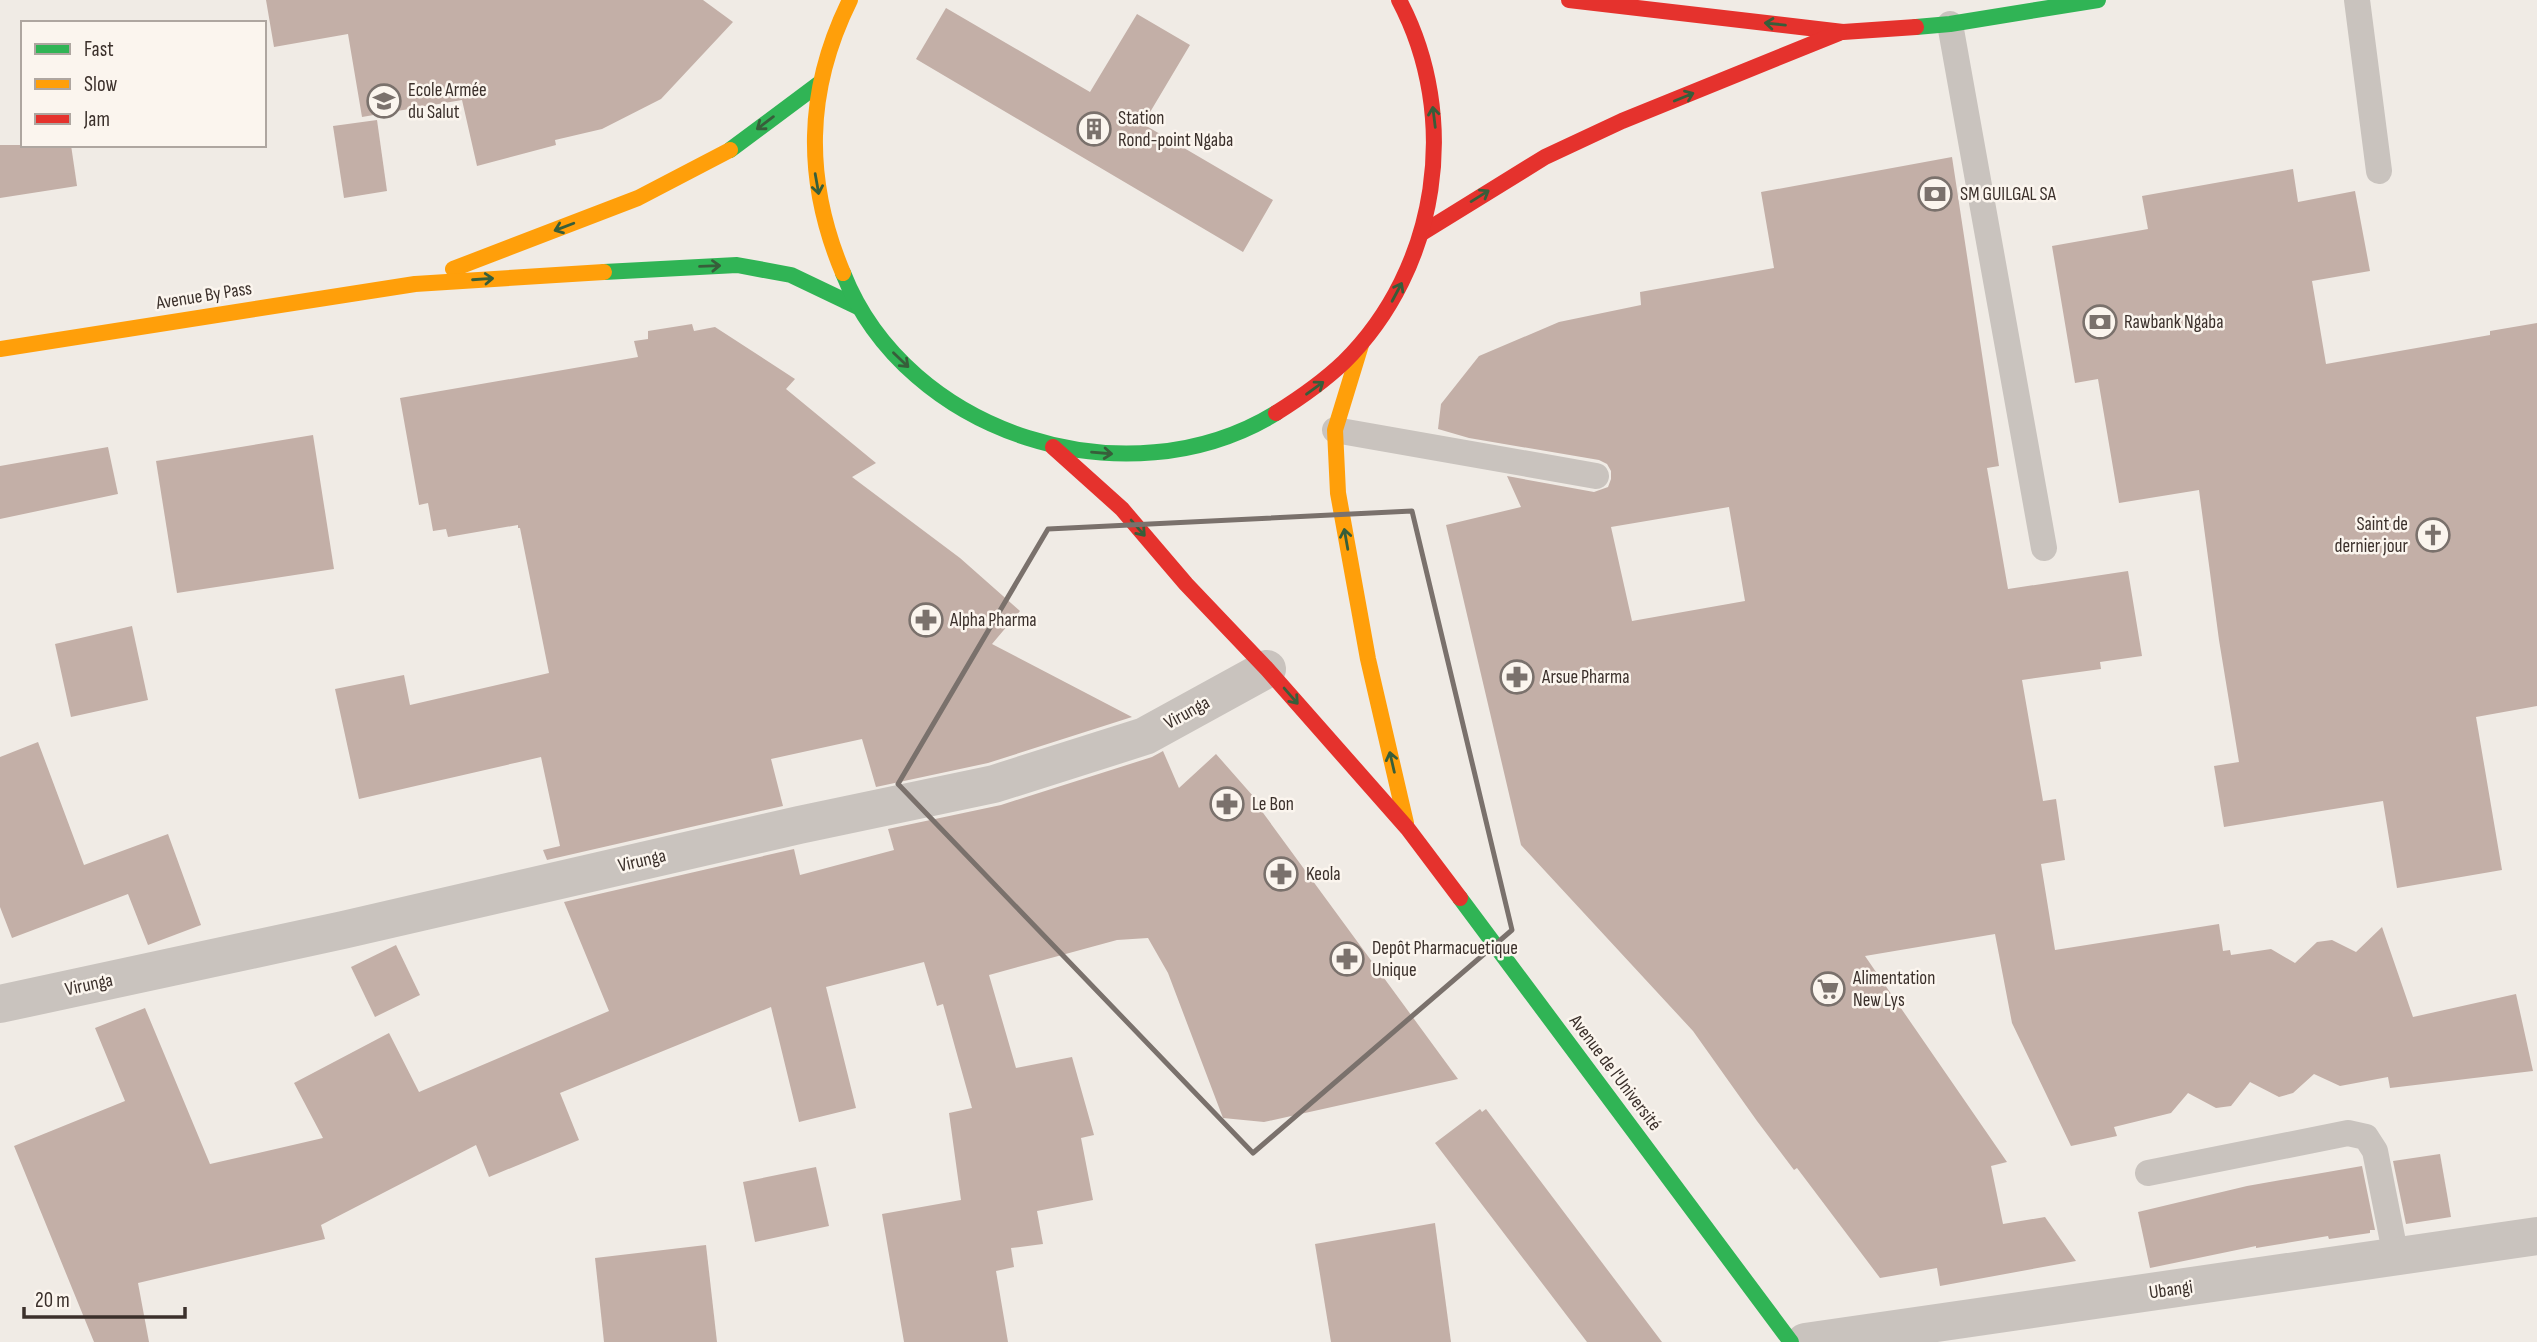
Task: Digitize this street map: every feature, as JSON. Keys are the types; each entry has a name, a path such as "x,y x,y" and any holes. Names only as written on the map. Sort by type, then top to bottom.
{"main road":[{"path":"850,0 830,45 820,83 813,160 827,236 858,307 895,356 941,397 995,427 1053,447 1109,454 1166,452 1221,439 1273,416 1320,385 1362,345 1398,292 1422,233 1434,179 1435,124 1427,70 1409,17 1399,0"},
{"path":"1569,0 1843,32 1950,24 2098,0"},
{"path":"1422,233 1545,157 1622,121 1843,32"},
{"path":"415,284 638,198 724,154 820,83"},
{"path":"415,284 737,265 791,275 858,307"},
{"name":"Avenue By Pass","path":"0,349 415,284"},
{"path":"1362,345 1335,430 1338,494 1368,659 1408,829"},
{"name":"Avenue de l'Université","path":"1053,447 1122,509 1186,584 1267,669 1408,829 1791,1342"}],"street":[{"name":"Virunga","path":"0,1004 356,927 799,825 994,784 1144,736 1267,669"},
{"name":"Ubangi","path":"1805,1342 2537,1236"}],"lane":[{"path":"2357,0 2379,171"},
{"path":"1950,24 2044,548"},
{"path":"1335,430 1596,476"},
{"path":"2148,1173 2348,1133 2365,1137 2375,1151 2396,1257"}],"highlighted area":[{"path":"1412,511 1512,930 1253,1153 898,784 1048,529"}],"building":[{"name":"Ecole Armée du Salut","path":"266,0 703,0 733,22 661,99 602,129 555,140 556,145 477,166 462,100 362,117 348,34 274,47"},
{"name":"Station Rond-point Ngaba","path":"946,8 1090,92 1137,14 1190,45 1143,124 1273,200 1243,252 916,59"},
{"path":"377,120 387,191 344,198 333,126"},
{"path":"0,145 71,147 77,186 0,198"},
{"path":"1952,157 1999,466 1987,468 2008,589 2128,571 2142,656 2100,662 2101,669 2022,680 2043,801 2056,799 2065,860 2041,864 2055,950 2219,924 2223,951 2230,950 2231,955 2271,949 2295,963 2317,942 2332,940 2356,952 2382,927 2413,1017 2516,994 2533,1071 2390,1088 2388,1077 2340,1086 2314,1074 2293,1093 2279,1097 2250,1082 2231,1106 2216,1108 2188,1093 2171,1113 2114,1127 2117,1136 2071,1146 2012,1023 1995,934 1865,956 2007,1162 1991,1166 2003,1224 2045,1217 2076,1261 1940,1286 1937,1268 1880,1278 1797,1168 1794,1170 1693,1031 1521,845 1446,525 1521,507 1507,476 1594,492 1608,487 1611,479 1607,464 1599,460 1469,438 1438,429 1441,404 1479,356 1559,322 1641,305 1640,292 1774,268 1761,192","holes":["1729,507 1745,601 1632,621 1611,527"]},
{"path":"2293,169 2298,202 2355,191 2370,271 2312,281 2326,364 2490,335 2490,331 2537,323 2537,706 2476,717 2502,870 2397,888 2383,801 2224,827 2214,766 2239,762 2199,490 2119,503 2098,379 2075,383 2052,246 2148,229 2142,196"},
{"path":"692,324 694,331 715,327 795,379 786,389 876,463 852,477 960,558 1020,611 992,644 1132,717 988,763 876,787 862,739 771,759 783,806 547,860 543,850 560,846 541,757 359,799 335,689 404,675 410,705 549,673 520,528 518,525 448,537 446,529 433,531 428,503 419,505 400,398 638,357 634,341 648,339 648,331"},
{"path":"313,435 334,569 177,593 156,461"},
{"path":"108,447 118,494 0,519 0,466"},
{"path":"132,626 148,700 71,717 55,644"},
{"path":"38,742 84,865 168,834 201,925 148,945 128,894 12,938 0,907 0,757"},
{"path":"1163,751 1179,788 1216,754 1260,804 1258,806 1458,1079 1264,1122 1223,1118 1168,973 1148,938 1117,940 989,975 1016,1068 1072,1057 1094,1135 1081,1138 1093,1200 1037,1211 1043,1244 1011,1248 1014,1267 996,1271 1008,1342 904,1342 882,1214 961,1200 949,1113 972,1108 943,1004 937,1006 924,962 826,987 856,1108 799,1122 771,1007 560,1093 579,1140 489,1177 476,1145 321,1225 325,1239 138,1283 149,1342 94,1342 14,1146 125,1101 95,1028 145,1008 210,1164 323,1138 294,1083 389,1033 419,1092 609,1011 564,902 794,849 800,875 894,850 888,829 1001,805 1152,757"},
{"path":"396,945 420,995 375,1017 351,967"},
{"path":"1480,1109 1482,1112 1486,1109 1662,1342 1587,1342 1435,1143"},
{"path":"2440,1154 2451,1217 2406,1224 2393,1161"},
{"path":"2362,1166 2375,1230 2370,1230 2370,1233 2256,1246 2150,1268 2138,1212 2247,1186"},
{"path":"816,1167 829,1226 755,1242 743,1182"},
{"path":"1435,1223 1451,1342 1331,1342 1315,1244"},
{"path":"706,1245 717,1342 604,1342 595,1258"}],"traffic: fast":[{"path":"1916,27 2098,0"},
{"path":"730,150 820,83"},
{"path":"604,272 737,265 791,275 858,307"},
{"path":"843,273 874,329 917,376 969,412 1028,438 1090,451 1154,452 1217,440 1276,413"},
{"path":"1460,898 1791,1342"}],"traffic: slow":[{"path":"843,273 821,204 815,136 824,68 850,0"},
{"path":"453,269 638,198 730,150"},
{"path":"0,349 415,284 604,272"},
{"path":"1361,345 1335,430 1338,493 1368,659 1406,823"}],"traffic: jam":[{"path":"1276,413 1344,362 1376,324 1401,282 1419,237 1430,190 1434,141 1430,93 1418,45 1399,0"},
{"path":"1569,0 1843,32 1916,27"},
{"path":"1422,233 1545,157 1622,121 1839,33"},
{"path":"1053,447 1122,509 1186,584 1267,669 1408,829 1460,898"}],"place":[{"name":"Ecole Armée du Salut","path":"384,101"},
{"name":"Station Rond-point Ngaba","path":"1094,129"},
{"name":"SM GUILGAL SA","path":"1935,194"},
{"name":"Rawbank Ngaba","path":"2100,322"},
{"name":"Saint de dernier jour","path":"2433,535"},
{"name":"Alpha Pharma","path":"926,620"},
{"name":"Arsue Pharma","path":"1517,677"},
{"name":"Le Bon","path":"1227,804"},
{"name":"Keola","path":"1281,874"},
{"name":"Depôt Pharmacuetique Unique","path":"1347,959"},
{"name":"Alimentation New Lys","path":"1828,989"}]}
